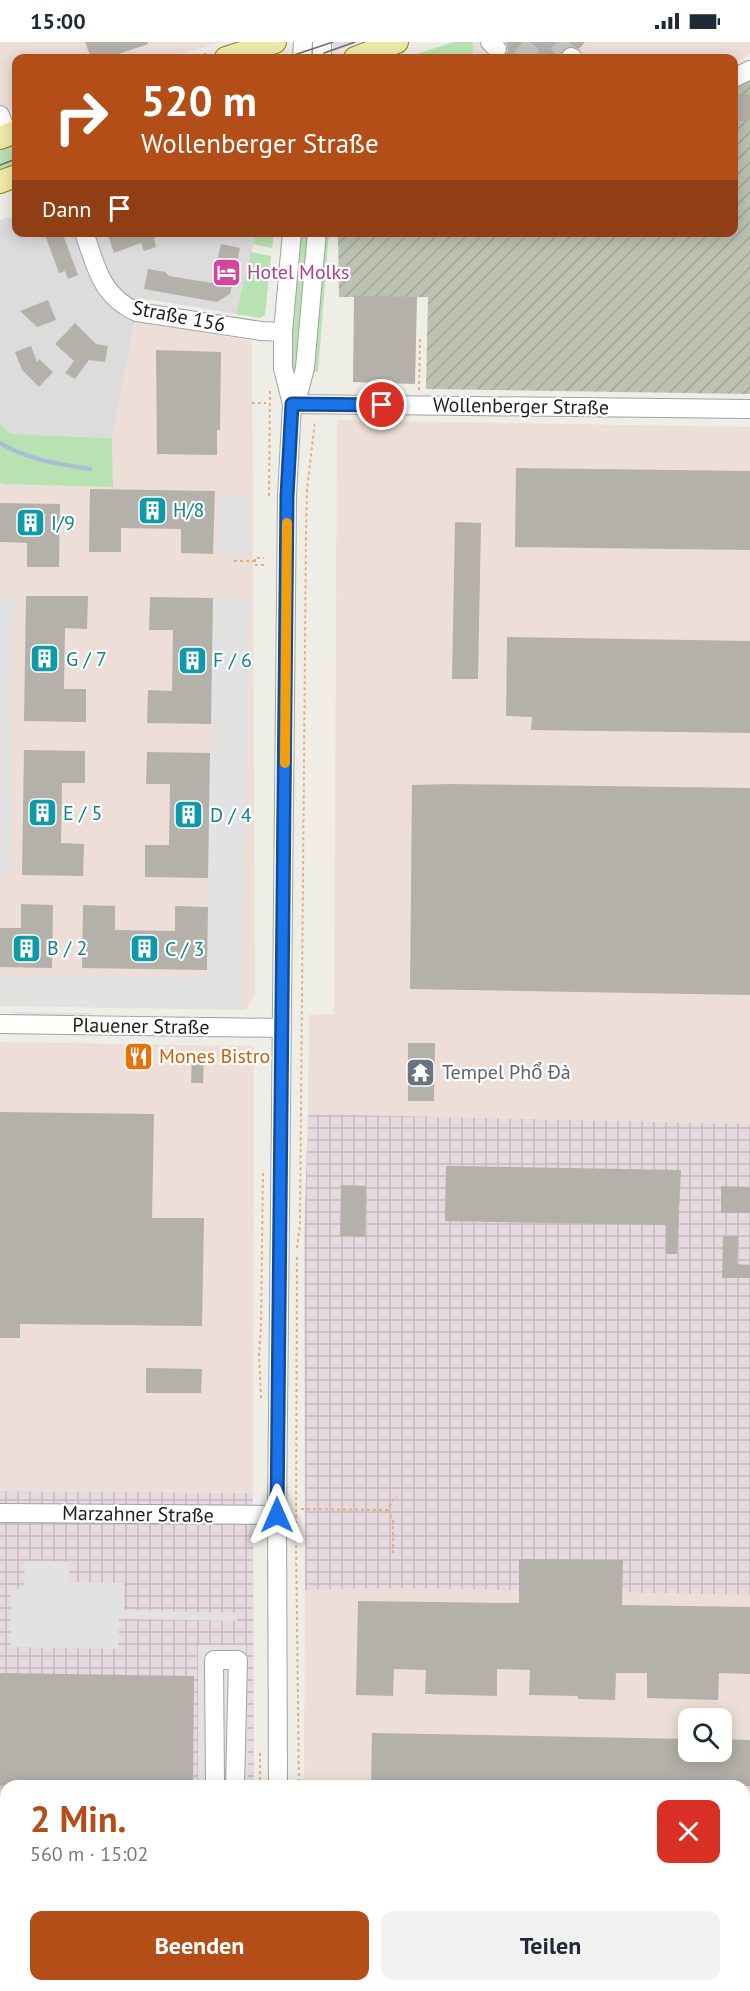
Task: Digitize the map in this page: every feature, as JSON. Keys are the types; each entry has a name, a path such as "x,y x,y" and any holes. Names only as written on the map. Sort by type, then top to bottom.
{"main road":[{"path":"236,51 275,42"},
{"path":"366,54 398,42"}],"street":[{"name":"Straße 156","path":"86,237 105,287 119,303 129,309 261,331 283,332"},
{"path":"278,1780 277,1515 287,496 292,404 283,368 283,332 292,237"},
{"path":"292,404 299,392 305,368 317,237"},
{"name":"Wollenberger Straße","path":"292,404 750,409"},
{"name":"Plauener Straße","path":"0,1024 114,1035 282,1028"},
{"name":"Marzahner Straße","path":"0,1513 277,1515"},
{"path":"215,1780 214,1660 238,1660 235,1780"}],"path":[{"path":"418,392 420,339"},
{"path":"252,403 266,403"},
{"path":"299,1780 296,1528 297,1250 300,1224 304,1028 307,511 316,405"},
{"path":"234,561 255,561 255,558 264,558"},
{"path":"255,561 255,565 264,565"},
{"path":"388,1510 394,1498 397,1498"},
{"path":"301,1509 388,1510"},
{"path":"388,1510 393,1519 393,1553"}],"shaded area":[{"path":"0,42 222,42 180,54 12,54 12,110 0,114"},
{"path":"333,42 356,42 356,43 333,52"},
{"path":"473,42 750,42 750,54 738,61 738,54 473,54"},
{"path":"750,81 750,394 426,389 428,297 339,297 338,237 738,237 738,85"},
{"path":"12,216 12,237 255,237 236,314 140,298 112,438 11,434 0,424 0,220"},
{"path":"135,320 252,341 255,993 246,1010 0,1006 0,482 2,484 113,487 112,438"},
{"path":"337,420 750,427 750,1124 308,1114 309,1015 334,1014"},
{"path":"218,496 250,496 250,554 218,554"},
{"path":"0,597 14,597 11,875 0,875"},
{"path":"213,599 248,599 242,1009 0,1004 0,975 208,978"},
{"path":"14,1012 92,1013 91,1018 14,1017"},
{"path":"0,1042 254,1046 253,1493 0,1491"},
{"path":"308,1114 750,1124 750,1595 399,1588 305,1590 304,1238"},
{"path":"0,1491 253,1493 254,1780 0,1780"},
{"path":"25,1561 69,1562 69,1582 124,1583 124,1610 237,1613 237,1621 119,1619 118,1649 10,1647 11,1589 24,1589"},
{"path":"399,1588 750,1595 750,1780 304,1780 305,1590"},
{"path":"198,1645 246,1645 248,1780 198,1780"}],"green space":[{"path":"453,42 473,42 473,54 417,54"},
{"path":"12,144 12,170 0,174 0,149"},
{"path":"255,237 273,237 272,248 253,244"},
{"path":"300,237 312,237 299,370 291,369 292,319"},
{"path":"325,237 329,237 318,372 314,372"},
{"path":"251,252 271,256 265,315 260,318 236,314"},
{"path":"0,424 11,434 112,438 113,487 2,484 0,482"}],"building":[{"path":"85,42 148,42 148,44 119,54 90,54"},
{"path":"506,42 585,42 579,49 571,46 565,47 561,54 505,54 508,51"},
{"path":"738,94 750,94 750,121 738,121"},
{"path":"46,237 64,237 78,275 68,279 65,271 59,273"},
{"path":"109,237 157,237 154,238 156,247 144,251 141,243 114,253"},
{"path":"221,244 240,248 230,294 217,302 144,289 148,269 165,272 169,276 212,283"},
{"path":"354,296 417,297 415,384 353,382"},
{"path":"48,300 56,320 37,327 20,311"},
{"path":"75,323 96,344 108,346 105,362 89,360 75,379 65,373 74,361 55,344"},
{"path":"31,346 37,362 39,359 53,372 39,387 22,370 15,352"},
{"path":"156,350 221,352 220,430 217,430 217,455 157,454"},
{"path":"516,468 750,471 750,550 515,547"},
{"name":"H/8","path":"90,489 215,491 213,554 181,553 181,529 121,528 121,552 89,552"},
{"name":"I/9","path":"0,503 60,504 59,567 27,567 27,543 0,542"},
{"path":"455,522 481,523 478,679 452,679"},
{"name":"G / 7","path":"26,596 88,596 87,629 65,628 64,689 86,689 86,722 24,721"},
{"name":"F / 6","path":"150,597 213,598 211,724 147,723 148,690 172,691 173,630 149,630"},
{"path":"507,637 750,641 750,733 531,730 532,717 506,716"},
{"name":"E / 5","path":"24,750 85,751 85,783 62,783 61,843 84,844 83,876 22,875"},
{"name":"D / 4","path":"147,752 210,753 208,878 145,877 145,845 169,845 170,784 146,784"},
{"path":"412,785 750,788 750,995 410,989"},
{"name":"B / 2","path":"21,904 53,905 52,968 0,967 0,928 21,928"},
{"name":"C / 3","path":"83,905 115,906 115,930 175,931 175,906 208,907 207,970 82,968"},
{"name":"Tempel Phổ Đà","path":"408,1043 435,1043 434,1101 408,1101"},
{"name":"Mones Bistro","path":"124,1052 141,1052 140,1066 124,1065"},
{"path":"192,1054 204,1054 203,1083 191,1083"},
{"path":"0,1112 154,1114 152,1218 204,1218 202,1326 20,1324 20,1338 0,1338"},
{"path":"446,1166 681,1170 677,1254 666,1254 666,1225 445,1221"},
{"path":"341,1185 366,1186 365,1237 340,1236"},
{"path":"721,1186 750,1187 750,1213 721,1213"},
{"path":"723,1236 738,1236 737,1264 750,1265 750,1278 722,1278"},
{"path":"146,1368 202,1369 201,1393 146,1393"},
{"path":"519,1559 623,1560 622,1605 750,1607 750,1674 719,1673 718,1700 647,1698 647,1673 616,1673 615,1700 578,1699 578,1696 529,1695 530,1670 497,1669 497,1696 425,1694 426,1670 394,1669 393,1696 356,1695 358,1601 519,1603"},
{"path":"0,1673 194,1676 193,1780 0,1780"},
{"path":"372,1733 678,1739 678,1762 732,1762 732,1739 750,1740 750,1780 371,1780"}],"waterway":[{"path":"0,443 32,457 90,469"}],"tunnel":[{"path":"524,54 535,42"},
{"path":"557,42 568,54"}],"tram line":[{"path":"297,54 333,42"},
{"path":"324,53 355,42"},
{"path":"0,165 12,160"}],"slow traffic":[{"path":"285,763 287,523"}],"place":[{"name":"Hotel Molks","path":"226,272"},
{"name":"H/8","path":"152,510"},
{"name":"I/9","path":"30,523"},
{"name":"G / 7","path":"45,659"},
{"name":"F / 6","path":"192,660"},
{"name":"E / 5","path":"42,813"},
{"name":"D / 4","path":"189,815"},
{"name":"B / 2","path":"26,948"},
{"name":"C / 3","path":"144,949"},
{"name":"Mones Bistro","path":"138,1056"},
{"name":"Tempel Phổ Đà","path":"421,1072"}],"route":[{"path":"277,1515 287,496 292,404 382,405"}]}
